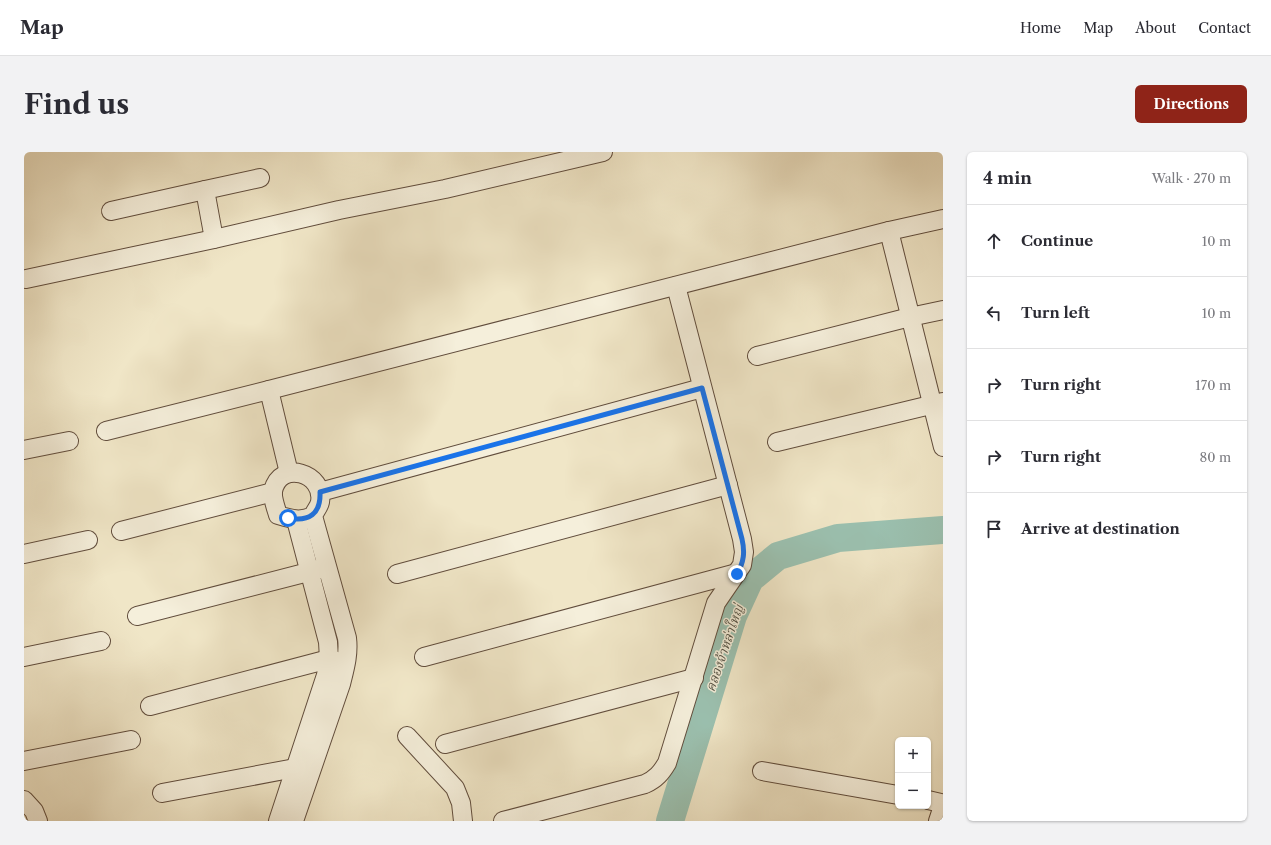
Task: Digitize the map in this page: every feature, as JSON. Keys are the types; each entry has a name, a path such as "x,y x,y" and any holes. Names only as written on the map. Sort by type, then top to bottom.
{"street":[{"path":"26,278 339,210 445,189 542,159 602,152"},
{"path":"111,211 260,178"},
{"path":"205,190 214,238"},
{"path":"106,431 889,231 943,219"},
{"path":"889,231 910,317 938,403 943,447"},
{"path":"503,821 645,784 655,779 662,772 667,763 716,603 742,565 744,552 676,286"},
{"path":"757,356 943,310"},
{"path":"320,492 702,388"},
{"path":"269,390 289,472"},
{"path":"777,442 938,403"},
{"path":"24,450 69,441"},
{"path":"289,472 300,473 308,477 315,482 320,492 318,507 304,518 278,515 274,504 273,492 279,478 289,472"},
{"path":"397,574 728,486"},
{"path":"121,531 273,492"},
{"path":"278,821 341,684 348,648 347,638 327,567 304,518"},
{"path":"294,821 302,771 329,659 328,642 310,571 304,518"},
{"path":"24,554 88,540"},
{"path":"137,616 327,567"},
{"path":"424,657 737,574"},
{"path":"24,657 101,640"},
{"path":"150,706 329,659 346,663"},
{"path":"445,744 694,678"},
{"path":"408,736 455,788 461,803 463,821"},
{"path":"24,761 131,740"},
{"path":"162,793 302,771"},
{"path":"762,771 895,794"},
{"path":"24,800 34,811 38,821"},
{"path":"931,800 941,802 943,805 938,821"}],"waterway":[{"name":"คลองจ้าหล่าใหญ่","path":"670,821 733,616 750,579 778,556 838,538 943,530"}],"route":[{"path":"288,518 296,520 305,519 312,516 318,507 320,492 702,388 742,539 744,552 742,565 737,574"}]}
